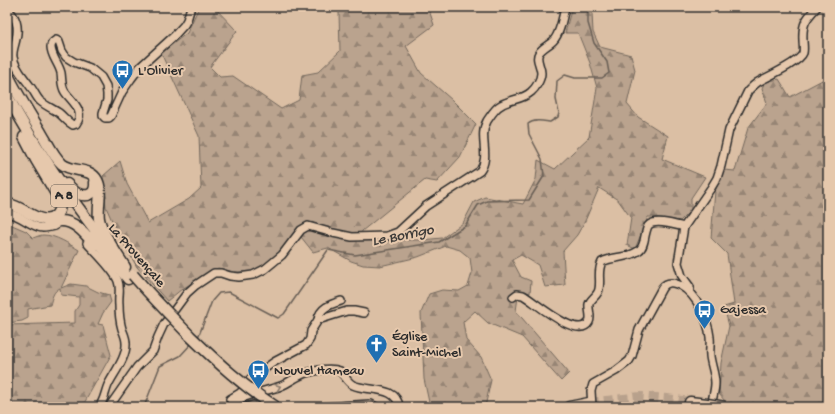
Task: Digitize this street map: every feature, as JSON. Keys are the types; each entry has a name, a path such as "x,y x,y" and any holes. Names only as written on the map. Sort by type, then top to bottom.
{"highway":[{"path":"7,73 59,161 70,169 84,171 96,177 99,185 98,214 100,224 122,267"},
{"name":"La Provençale","path":"7,95 65,189 122,267 159,313 208,362 264,407"},
{"name":"La Provençale","path":"7,108 64,198 92,234 122,267"},
{"path":"7,204 42,219 52,218 59,210 58,197 24,137"},
{"path":"47,161 73,190 86,196 91,194 95,189 95,182 90,173"},
{"path":"7,204 27,217 40,223 62,221 74,225 122,267"},
{"name":"La Provençale","path":"130,277 217,362 248,388 276,407"},
{"path":"690,402 725,407"},
{"path":"569,407 590,405"}],"street":[{"path":"7,9 18,26 13,56 14,63 40,101 60,114 73,125 78,122 78,110 75,102 64,91 61,72 51,50 50,45 52,42 56,40 59,42 66,57 74,62 90,68 101,77 106,86 107,94 103,116 105,118 109,118 130,79 140,67 184,25 191,7"},
{"path":"109,407 137,367 153,351 164,324 187,293 196,284 214,273 221,272 230,276 239,277 253,275 265,269 282,256 301,230 308,226 352,237 387,236 398,232 426,206 480,171 484,166 485,160 484,135 486,123 494,110 500,105 519,99 531,92 537,84 541,75 538,54 557,36 565,7"},
{"path":"689,292 690,287 682,276 678,263 684,227 717,178 729,130 748,91 758,82 793,63 800,57 803,46 802,30 804,24 808,16 817,7"},
{"path":"7,214 14,215 43,228 60,225 70,227 85,240 115,275 119,282 120,289 118,304 126,344 121,363 108,386 101,405 98,407"},
{"path":"513,297 517,294 523,295 564,323 580,327 585,326 590,320 589,305 591,300 597,295 600,287 600,268 602,262 611,258 630,255 641,249 648,226 652,223 663,223 684,227"},
{"path":"590,405 593,384 616,371 629,361 632,356 639,330 662,288 665,284 672,282 684,288 695,300 704,317 710,336 710,354 715,382 709,405"},
{"path":"228,406 229,399 240,393 250,384 250,379 264,368 306,345 310,339 311,331 321,312 327,306 341,301"},
{"path":"318,320 347,311 364,313"},
{"path":"218,407 228,406 239,399 290,382 296,377 307,373 329,369 340,371 347,381 354,386 391,394 397,400 399,407"},
{"path":"322,407 371,404 376,407"},
{"path":"246,407 253,405 258,407"}],"green space":[{"path":"199,7 214,7 237,31 210,67 220,77 233,76 281,109 299,100 302,75 318,72 340,51 339,12 333,7 428,7 434,25 406,46 421,73 452,100 476,124 460,157 437,182 425,180 362,231 361,240 422,240 442,238 463,223 474,202 485,197 523,204 536,179 538,160 555,169 589,137 597,88 590,63 578,33 565,33 572,7 594,7 592,13 593,32 600,47 631,55 635,70 627,104 638,117 668,136 662,159 705,177 691,198 691,210 680,221 648,217 635,249 627,245 631,218 618,200 599,188 585,221 577,235 563,251 565,285 545,287 538,265 521,255 512,260 521,277 531,281 530,293 519,290 516,311 569,373 561,381 522,337 488,323 475,311 463,322 466,340 481,357 491,380 485,407 430,407 424,379 421,313 429,294 442,290 459,291 468,286 472,273 470,258 460,250 446,246 418,257 380,266 363,265 351,261 328,248 313,252 297,232 276,258 250,272 234,272 218,268 182,289 167,301 137,267 117,232 106,207 103,176 120,161 127,184 148,223 189,199 201,188 199,136 161,53 187,33"},
{"path":"828,77 828,320 824,326 827,375 828,374 828,407 725,407 725,401 719,394 721,363 729,326 724,307 734,304 727,254 711,238 715,191 724,170 735,171 748,128 767,103 762,88 765,82 779,79 790,97"},
{"path":"7,220 12,225 26,231 33,238 42,235 53,236 79,250 61,288 71,284 86,286 98,292 109,295 111,302 103,313 98,324 103,325 111,355 82,407 7,407 7,325 75,323 75,311 79,305 79,297 61,295 60,288 54,293 50,305 28,309 28,318 22,321 7,323"}],"waterway":[{"name":"Le Borrigo","path":"197,338 212,301 219,293 229,292 278,318 284,314 328,250 355,255 439,242 465,226 478,205 487,201 529,200 544,176 542,159 529,134 528,124 536,121 550,122 558,117 559,113 556,99 557,81 565,75 575,78 602,78 609,73 607,62 594,43 588,23 588,7"},
{"name":"Le Borrigo","path":"144,407 160,366 180,356 192,343"}],"tunnel":[{"path":"589,403 641,397 690,402"}],"place":[{"name":"L'Olivier","path":"122,90"},
{"name":"Gajessa","path":"705,330"},
{"name":"Église Saint-Michel","path":"376,364"},
{"name":"Nouvel Hameau","path":"259,390"}]}
